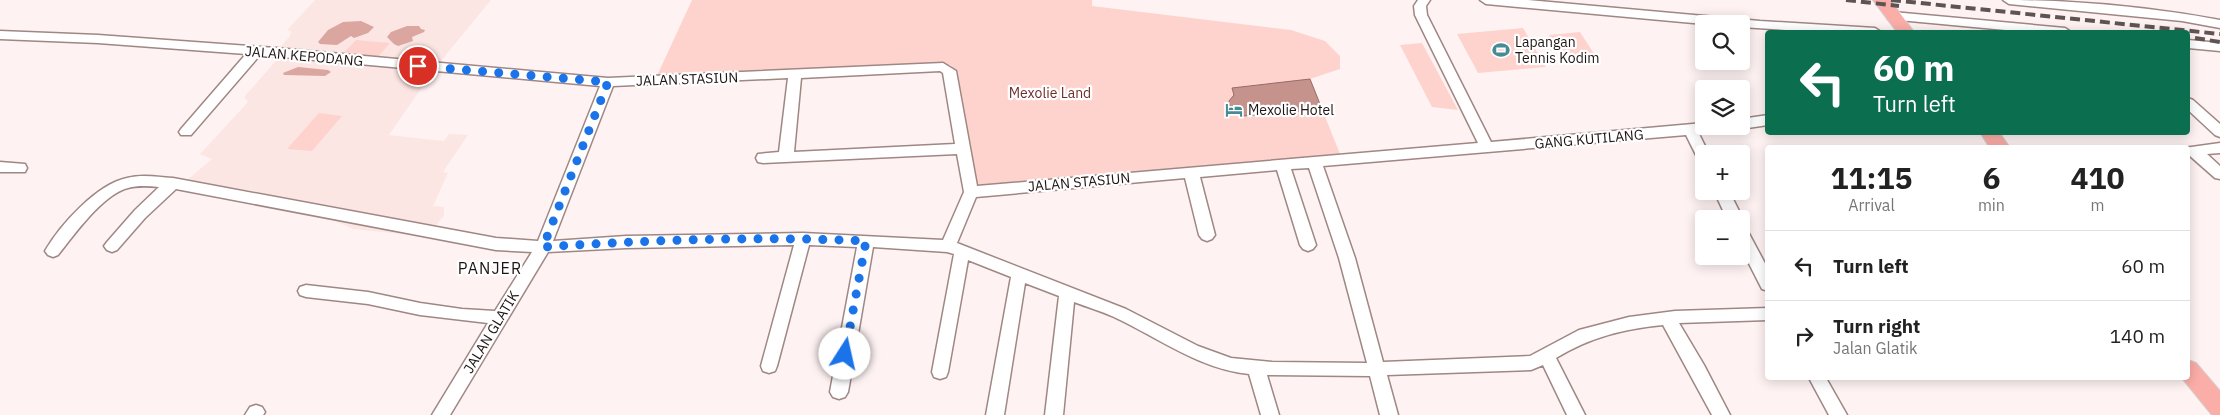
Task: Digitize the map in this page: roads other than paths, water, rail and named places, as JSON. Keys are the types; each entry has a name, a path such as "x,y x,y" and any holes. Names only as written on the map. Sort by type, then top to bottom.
{"main road":[{"path":"1881,0 1904,30"},
{"path":"2190,371 2220,408"}],"street":[{"path":"1424,0 1420,6 1421,15 1487,147"},
{"path":"1486,0 1760,25 1842,30"},
{"path":"2009,0 2182,17 2220,24"},
{"path":"1893,16 2044,30"},
{"name":"JALAN KEPODANG","path":"0,35 98,39 608,82"},
{"path":"2190,44 2220,47"},
{"path":"2204,46 2220,59"},
{"path":"186,132 256,52"},
{"name":"JALAN STASIUN","path":"608,82 947,68 971,192 1487,147"},
{"path":"786,157 795,74"},
{"name":"JALAN GLATIK","path":"441,415 543,247 608,82"},
{"path":"2190,105 2220,132"},
{"path":"1750,123 1765,120"},
{"name":"GANG KUTILANG","path":"1487,147 1695,129"},
{"path":"1690,130 1698,145"},
{"path":"2191,151 2220,148"},
{"path":"763,158 962,149"},
{"path":"2191,151 2220,174"},
{"path":"1314,162 1347,258 1389,415"},
{"path":"1282,164 1308,245"},
{"path":"0,167 20,168"},
{"path":"1191,172 1207,235"},
{"path":"53,251 73,225 112,189 124,183 173,183 496,244 543,247 626,242 802,239 866,241 955,248 1120,313 1192,351 1230,365 1256,368 1376,369 1531,363 1547,357 1558,347 1582,336 1613,326 1690,316 1765,314"},
{"path":"112,246 140,214 173,183"},
{"path":"940,372 955,248 971,192"},
{"path":"769,366 802,239"},
{"path":"838,392 866,241"},
{"path":"1750,250 1765,279"},
{"path":"995,415 1019,274"},
{"path":"306,291 368,298 420,309 462,315 500,318"},
{"path":"1054,415 1067,292"},
{"path":"1668,319 1698,370 1721,415"},
{"path":"1547,357 1576,415"},
{"path":"1256,368 1270,415"},
{"path":"1818,380 1838,415"}],"railway":[{"path":"1846,0 1899,6"},
{"path":"1891,0 2181,30"},
{"path":"2190,31 2220,34"},
{"path":"2195,38 2220,42"}],"place":[{"name":"Lapangan Tennis Kodim","path":"1501,50"},
{"name":"Mexolie Hotel","path":"1234,110"}],"district":[{"name":"PANJER","path":"490,268"}],"park label":[{"name":"Mexolie Land","path":"1050,93"}]}
